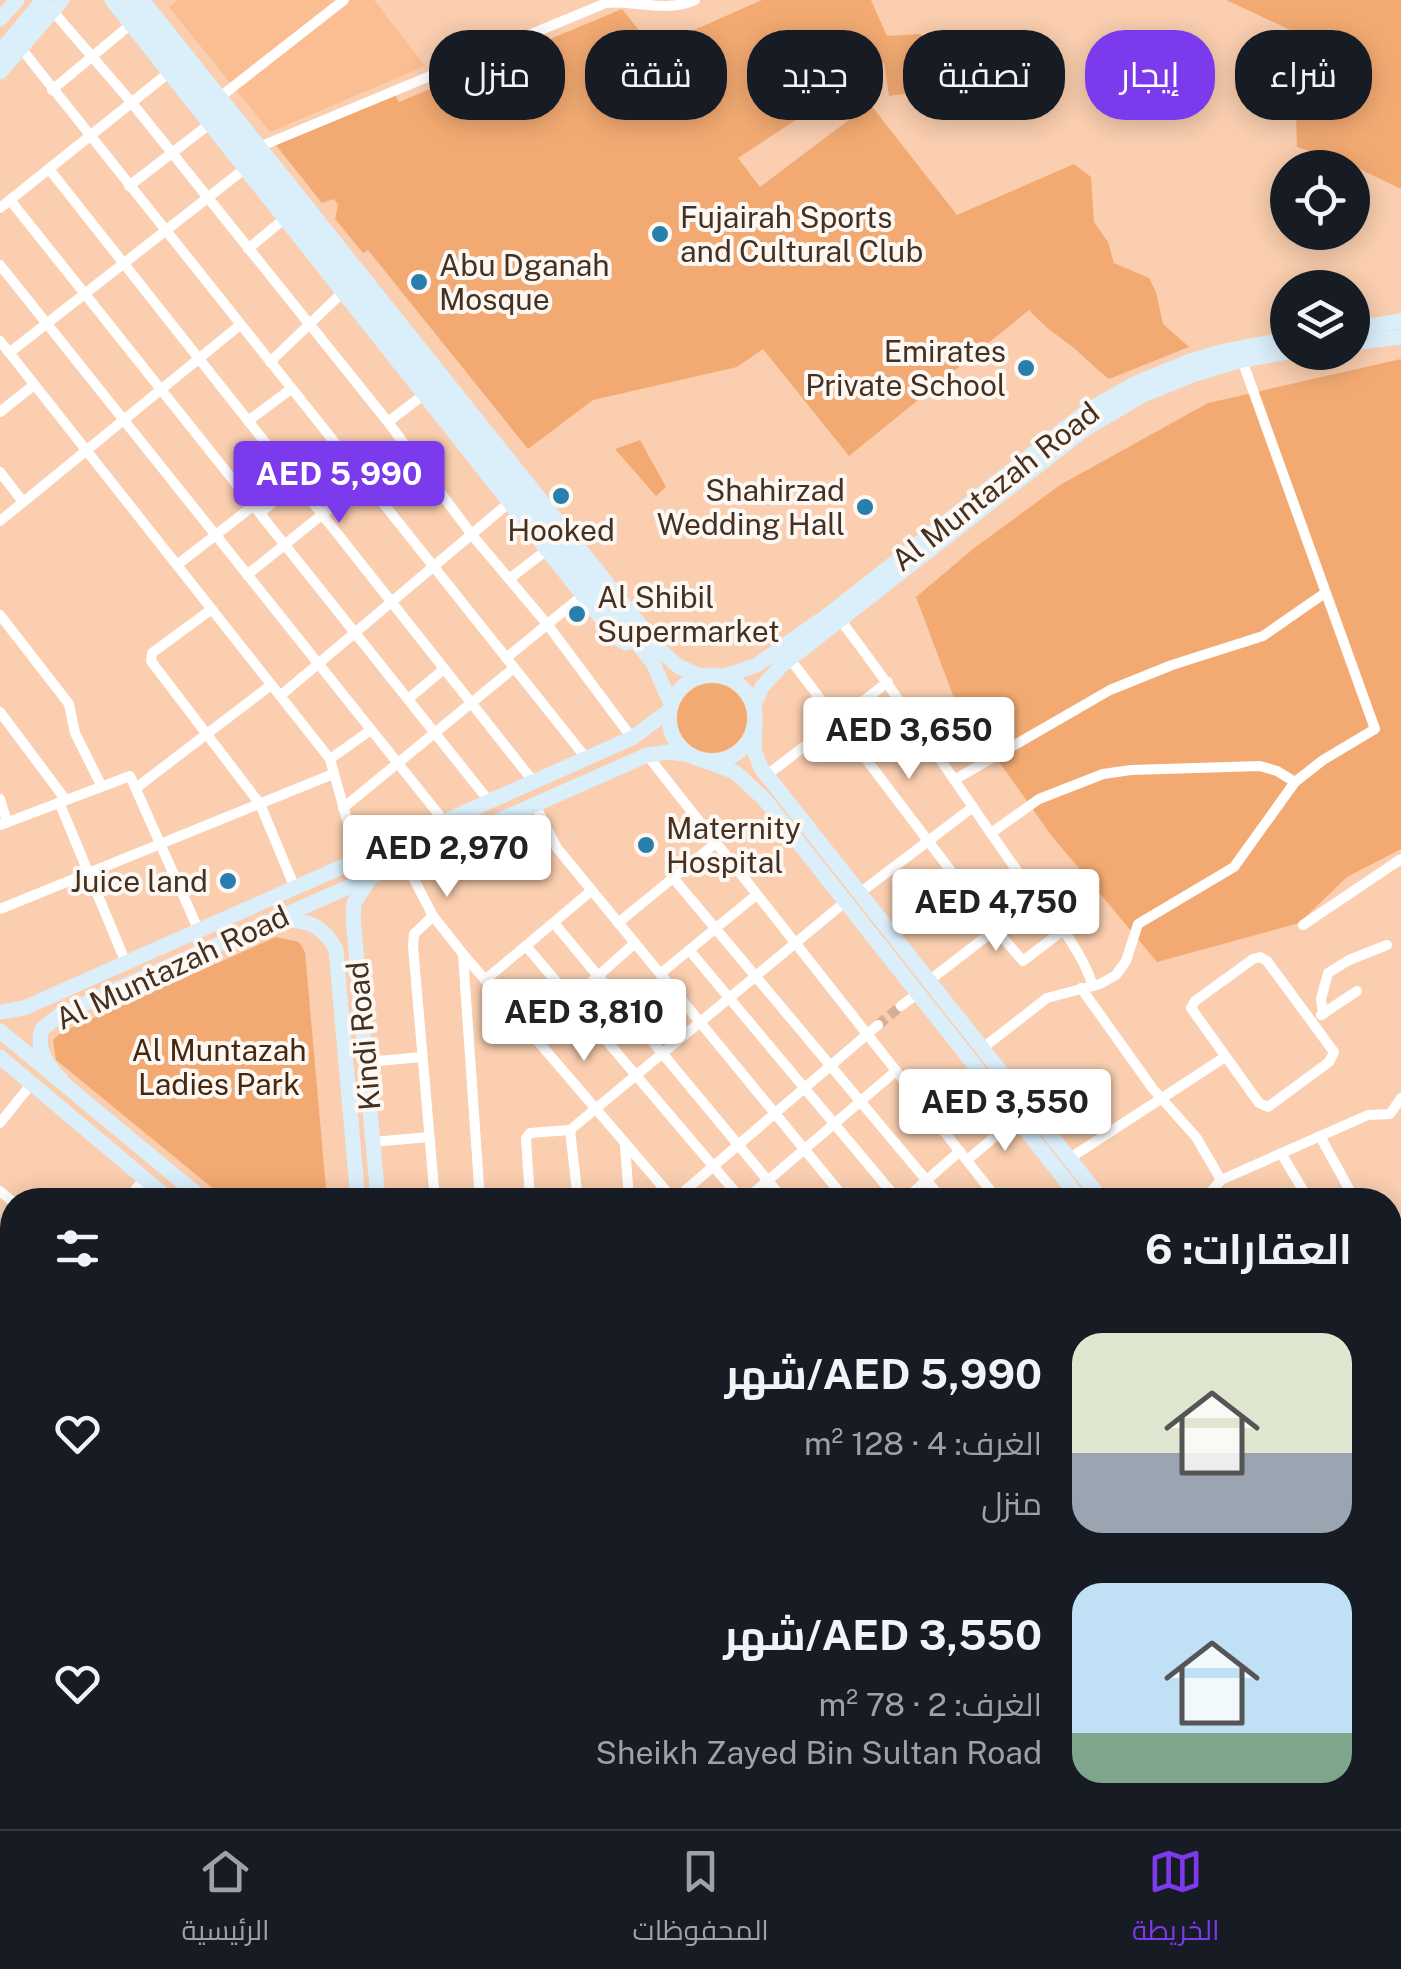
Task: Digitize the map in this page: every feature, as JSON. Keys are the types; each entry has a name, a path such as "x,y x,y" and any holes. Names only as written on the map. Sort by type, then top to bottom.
{"street":[{"path":"0,19 17,0"},
{"path":"112,0 137,14 220,97 290,214 588,591 636,640 659,671 675,740 697,758 722,765 748,781 1071,1188"},
{"path":"128,0 215,120 253,158 661,652 679,667 701,676 724,676 740,684 754,704 756,758 767,775 1093,1188"},
{"path":"220,97 344,0"},
{"path":"9,353 253,158 606,3 626,0 678,5 695,0"},
{"path":"0,72 17,42 51,3 388,422 632,738"},
{"path":"52,90 137,14"},
{"path":"0,52 17,42"},
{"path":"17,42 586,758"},
{"path":"0,208 175,68"},
{"path":"129,186 215,120"},
{"path":"49,170 534,781"},
{"path":"10,200 490,801"},
{"path":"248,249 290,214"},
{"path":"0,265 444,822"},
{"path":"270,362 348,287"},
{"path":"1370,326 1401,321"},
{"path":"0,521 240,324"},
{"path":"1370,341 1401,337"},
{"path":"0,341 330,759 358,859"},
{"name":"Al Muntazah Road","path":"724,676 757,665 800,635 1059,430 1097,405 1134,384 1190,362 1270,342"},
{"name":"Al Muntazah Road","path":"754,704 768,679 790,659 1085,429 1156,390 1242,360 1270,355"},
{"path":"984,1048 1048,998 1108,980 1123,967 1138,924 1234,867 1296,782 1323,760 1375,729 1242,360"},
{"path":"0,412 34,385"},
{"path":"248,421 292,389"},
{"path":"388,422 429,390"},
{"path":"177,565 294,480 334,443"},
{"path":"248,576 406,447"},
{"path":"0,472 24,502"},
{"path":"280,696 515,498"},
{"path":"509,579 552,546"},
{"path":"506,658 588,591"},
{"path":"954,780 1110,690 1263,636 1325,593"},
{"path":"212,609 150,657 260,804 295,888"},
{"path":"0,616 69,704 75,732 101,785"},
{"path":"841,621 1078,952 1087,987 1162,1099 1196,1136 1221,1180"},
{"path":"790,659 1023,960 1062,931"},
{"path":"408,699 444,668"},
{"path":"344,808 514,668"},
{"path":"670,708 682,686 701,676"},
{"path":"767,775 888,682"},
{"path":"136,788 272,685"},
{"name":"Al Muntazah Road","path":"0,1012 24,1008 632,738 670,708"},
{"path":"0,712 62,800 126,963"},
{"path":"697,758 720,760 736,754 755,725"},
{"path":"330,759 370,730"},
{"name":"Al Muntazah Road","path":"65,1084 40,1052 39,1035 50,1020 646,756 668,752 697,758"},
{"path":"646,756 988,1188"},
{"path":"991,833 1039,799 1116,771 1260,766 1278,770 1296,782"},
{"path":"0,909 334,774"},
{"path":"0,799 4,823 127,775 198,930"},
{"path":"535,804 558,848 836,1188"},
{"path":"860,892 973,808"},
{"path":"618,923 718,842"},
{"path":"1303,925 1401,859"},
{"path":"405,862 432,916 664,1188"},
{"name":"Kindi Road","path":"372,877 359,892 353,917 377,1188"},
{"path":"674,879 933,1188"},
{"path":"486,980 592,891"},
{"path":"660,974 755,896"},
{"path":"930,980 1036,898"},
{"path":"529,1188 526,1138 530,1134 570,1130 844,902"},
{"path":"432,916 414,934 413,946 434,1188"},
{"name":"Kindi Road","path":"272,921 310,923 322,929 336,950 357,1188"},
{"path":"554,924 774,1188"},
{"path":"532,1035 635,944"},
{"path":"1323,1014 1320,999 1328,973 1387,945"},
{"path":"526,946 732,1188"},
{"path":"690,951 890,1188"},
{"path":"463,954 479,1188"},
{"path":"1256,957 1267,960 1312,1021 1332,1049 1332,1060 1268,1107 1258,1103 1191,1008 1195,1001 1256,957"},
{"path":"82,982 82,996 89,1002"},
{"path":"1312,1021 1357,991"},
{"path":"901,1006 917,994"},
{"path":"688,1188 878,1025"},
{"path":"0,1031 190,1188"},
{"path":"0,1057 156,1188"},
{"path":"366,1062 422,1057"},
{"path":"1070,1158 1224,1057"},
{"path":"759,1188 896,1071"},
{"path":"0,1122 32,1083"},
{"path":"54,1103 69,1102 65,1084"},
{"path":"1215,1188 1221,1180 1368,1115 1390,1114 1401,1098"},
{"path":"916,1188 1016,1118"},
{"path":"570,1130 577,1188"},
{"path":"372,1142 429,1137"},
{"path":"1321,1138 1348,1188"},
{"path":"626,1144 629,1188"},
{"path":"1282,1155 1302,1188"},
{"path":"137,1188 144,1178"}],"shaded area":[{"path":"178,0 374,0 425,66 270,132 169,7"}],"green space":[{"name":"Fujairah Sports and Cultural Club","path":"762,0 871,0 887,36 903,35 903,94 889,96 883,30 747,30 747,120 796,120 738,158 760,187 849,120 883,120 957,215 1074,164 1091,177 1094,222 1108,242 1114,263 1149,278 1163,324 1189,347 1109,379 1029,310 849,456 763,349 737,367 593,400 528,449 368,250 363,253 335,219 338,205 334,199 322,203 275,144 394,93 399,102 429,89 429,120 565,120 565,33 622,9 639,30 585,30 585,120 727,120 727,30 694,30"},
{"path":"1226,0 1401,0 1401,189 1370,174 1370,150 1297,147 1296,120 1372,120 1372,30 1290,30"},
{"path":"1401,359 1401,849 1347,877 1299,923 1157,962 1051,835 954,698 916,597 1060,485 1208,403 1353,370 1370,370 1370,366"},
{"path":"640,440 666,487 656,496 615,449"},
{"path":"712,683 736,694 747,718 736,742 712,753 688,742 677,718 688,694"},
{"name":"Al Muntazah Ladies Park","path":"276,937 299,942 305,952 326,1188 212,1188 56,1060 53,1040 62,1032"}],"tunnel":[{"path":"878,1025 901,1006"}],"place":[{"name":"Fujairah Sports and Cultural Club","path":"660,234"},
{"name":"Abu Dganah Mosque","path":"419,282"},
{"name":"Emirates Private School","path":"1026,368"},
{"name":"Hooked","path":"561,496"},
{"name":"Shahirzad Wedding Hall","path":"865,507"},
{"name":"Al Shibil Supermarket","path":"577,614"},
{"name":"Maternity Hospital","path":"646,845"},
{"name":"Juice land","path":"228,881"}]}
